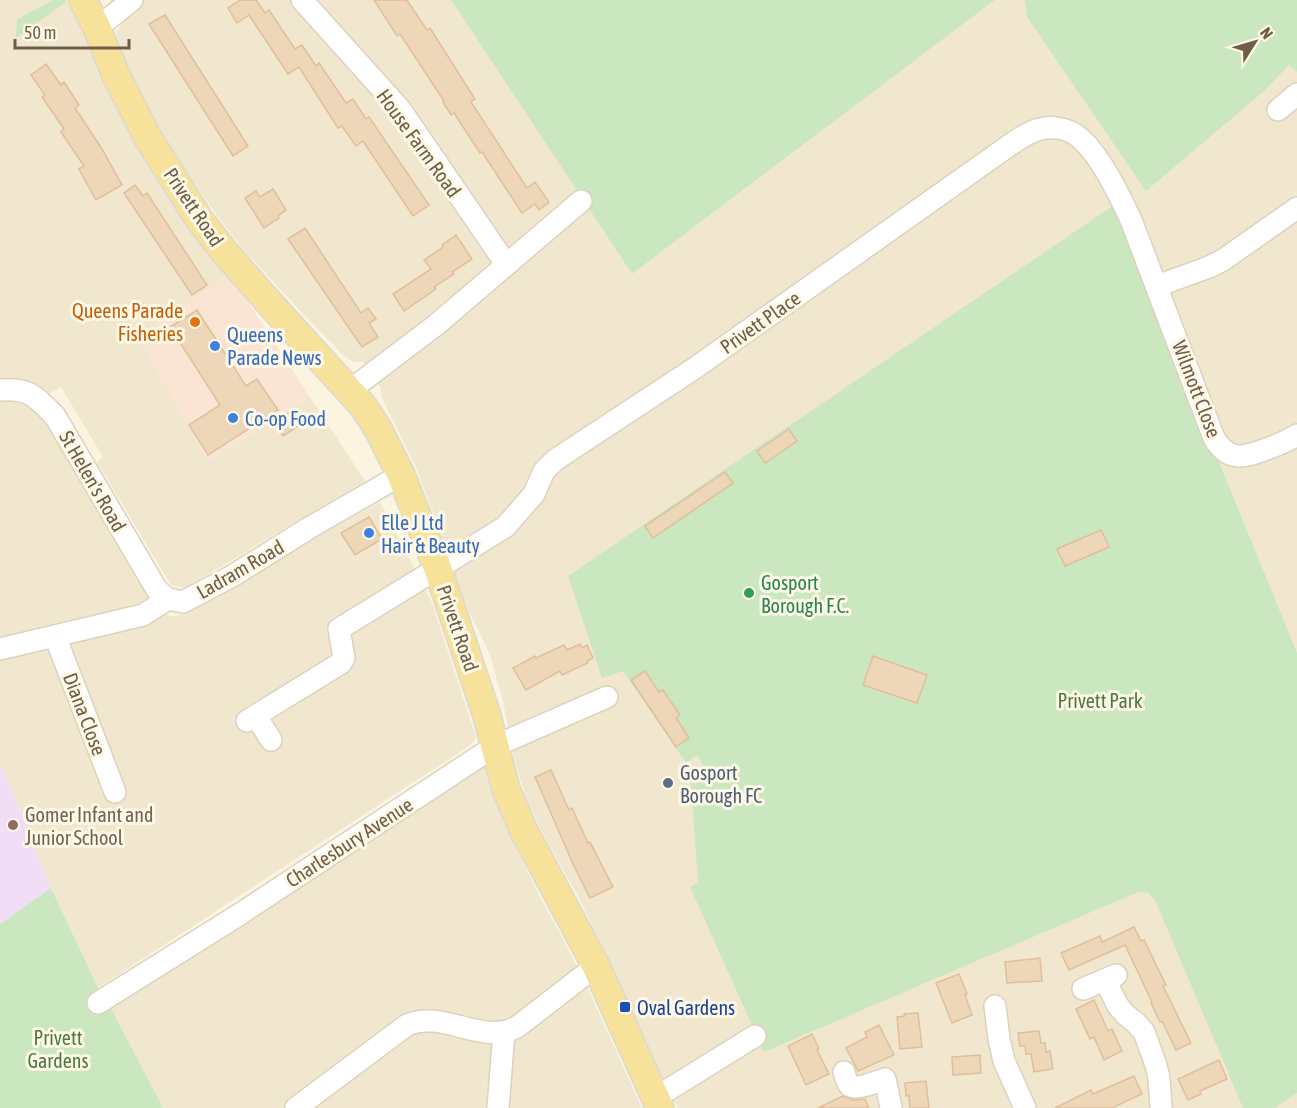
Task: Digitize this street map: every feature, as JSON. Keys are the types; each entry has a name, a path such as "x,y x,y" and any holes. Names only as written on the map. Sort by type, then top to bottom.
{"main road":[{"name":"Privett Road","path":"83,0 115,73 148,138 199,219 272,306 363,406 378,429 401,475 438,569 488,716 506,789 523,829 596,966 658,1103"}],"street":[{"path":"97,28 132,0"},
{"name":"House Farm Road","path":"302,0 400,109 506,264"},
{"path":"1278,110 1297,94"},
{"name":"Privett Place","path":"271,740 252,718 340,663 344,658 339,629 509,523 534,494 544,471 555,460 695,368 1030,132 1043,128 1060,129 1074,134 1098,160"},
{"name":"Wilmott Close","path":"1098,160 1126,209 1218,446 1236,456 1244,457 1297,435"},
{"path":"349,391 436,325 580,201"},
{"path":"1157,286 1223,260 1297,208"},
{"name":"St Helen's Road","path":"0,390 18,389 36,397 55,416 157,590 168,599"},
{"name":"Ladram Road","path":"0,649 143,615 168,599 183,602 234,575 401,475"},
{"name":"Diana Close","path":"55,636 116,792"},
{"name":"Charlesbury Avenue","path":"98,1003 237,916 495,746 608,697"},
{"path":"297,1108 400,1029 412,1023 430,1022 490,1032 504,1032 517,1027 596,966"},
{"path":"1083,989 1110,977 1118,1006 1144,1032 1157,1071 1161,1108"},
{"path":"995,1006 1004,1060 1024,1108"},
{"path":"498,1108 504,1032"},
{"path":"658,1103 755,1036"},
{"path":"844,1072 850,1086 853,1087 893,1076 891,1108"}],"shaded area":[{"path":"0,0 72,0 230,274 138,337 209,461 310,397 365,481 185,588 169,582 97,462 103,457 61,387 49,394 29,382 20,380 0,384"},
{"path":"111,0 451,0 632,274 995,0 1024,0 1027,17 1297,24 1297,1108 678,1108 578,896 527,801 512,750 503,701 490,655 450,573 436,520 415,465 381,396 381,388 363,362 354,362 344,356 242,248 177,159 150,114 126,62 117,36 117,31 121,26"},
{"path":"230,274 310,397 209,461 138,337"},
{"path":"21,399 44,416 162,612 169,616 177,616 380,502 432,603 476,737 472,744 98,988 51,888 0,762 0,401"},
{"name":"Gomer Infant and Junior School","path":"0,762 51,888 0,924"},
{"path":"485,766 491,789 508,831 589,991 642,1108 163,1108 111,1008"}],"green space":[{"path":"53,0 65,0 66,2 16,38 17,19"},
{"path":"451,0 995,0 632,274"},
{"path":"1024,0 1297,0 1297,72 1289,65 1263,92 1146,191 1027,17"},
{"name":"Privett Park","path":"1114,205 1297,653 1297,1093 1275,1108 1243,1108 1155,900 1148,893 1138,892 764,1052 690,887 698,883 691,785 698,769 703,765 697,755 686,763 623,671 602,678 568,576"},
{"name":"Privett Gardens","path":"51,888 98,988 96,1004 111,1008 163,1108 0,1108 0,924"}],"building":[{"path":"240,0 256,0 265,13 269,10 295,49 302,45 316,66 319,63 346,103 353,99 366,119 369,117 429,205 413,216 363,141 356,146 342,126 338,128 299,67 288,74 249,15 237,23 228,8"},
{"path":"374,0 407,0 427,30 430,28 475,99 471,102 527,188 535,182 549,202 539,210 535,204 522,213 454,113 451,115 400,34 397,36"},
{"path":"165,15 248,146 233,156 149,24"},
{"path":"46,64 61,85 64,82 79,105 75,108 122,185 96,200 79,169 84,166 61,132 64,129 42,97 45,95 31,75"},
{"path":"135,185 143,196 147,193 207,285 192,295 124,193"},
{"path":"273,189 286,210 264,228 245,198 256,191 260,197"},
{"path":"305,228 361,313 368,308 376,319 369,323 378,337 362,347 288,239"},
{"path":"456,235 472,259 434,287 436,289 404,311 393,294 431,269 424,260"},
{"path":"197,310 246,386 257,379 278,410 208,455 189,425 220,405 170,327"},
{"path":"294,409 303,423 283,436 274,422"},
{"path":"789,429 797,441 765,463 757,451"},
{"path":"725,472 733,483 653,538 645,526"},
{"path":"369,517 382,539 355,555 341,533"},
{"path":"1101,530 1109,547 1065,566 1057,549"},
{"path":"580,644 582,648 587,645 593,658 587,661 588,663 562,675 560,671 526,690 513,668 535,656 536,658 564,645 567,650"},
{"path":"873,656 927,675 917,703 863,685"},
{"path":"645,671 659,692 663,690 680,715 676,718 689,738 676,747 631,680"},
{"path":"551,770 569,810 572,808 588,843 590,842 613,887 590,898 535,777"},
{"path":"1134,927 1141,941 1144,940 1166,985 1163,986 1191,1043 1176,1050 1162,1021 1160,1022 1125,945 1069,970 1061,953 1100,936 1102,942"},
{"path":"1040,958 1042,981 1007,983 1005,962"},
{"path":"959,974 972,1015 952,1023 936,983"},
{"path":"1094,1000 1108,1031 1112,1029 1122,1051 1104,1060 1094,1037 1090,1039 1076,1009"},
{"path":"918,1013 922,1047 900,1049 897,1017"},
{"path":"879,1025 894,1055 858,1071 846,1048 867,1037 865,1032"},
{"path":"1039,1031 1041,1043 1045,1043 1046,1052 1050,1051 1053,1069 1034,1072 1031,1054 1026,1054 1025,1046 1020,1046 1018,1033"},
{"path":"812,1034 829,1074 806,1085 788,1046"},
{"path":"980,1055 981,1073 953,1075 952,1057"},
{"path":"1219,1060 1227,1079 1200,1091 1201,1094 1188,1100 1178,1079"},
{"path":"1134,1076 1142,1094 1112,1108 1055,1108 1091,1090 1093,1094"},
{"path":"926,1081 929,1108 910,1108 905,1083"},
{"path":"843,1096 853,1100 865,1099 869,1108 818,1108"}],"place":[{"name":"Queens Parade Fisheries","path":"195,322"},
{"name":"Queens Parade News","path":"215,346"},
{"name":"Co-op Food","path":"233,418"},
{"name":"Elle J Ltd Hair & Beauty","path":"369,533"},
{"name":"Gosport Borough F.C.","path":"749,593"},
{"name":"Gosport Borough FC","path":"668,783"},
{"name":"Gomer Infant and Junior School","path":"13,825"},
{"name":"Oval Gardens","path":"625,1007"}]}
